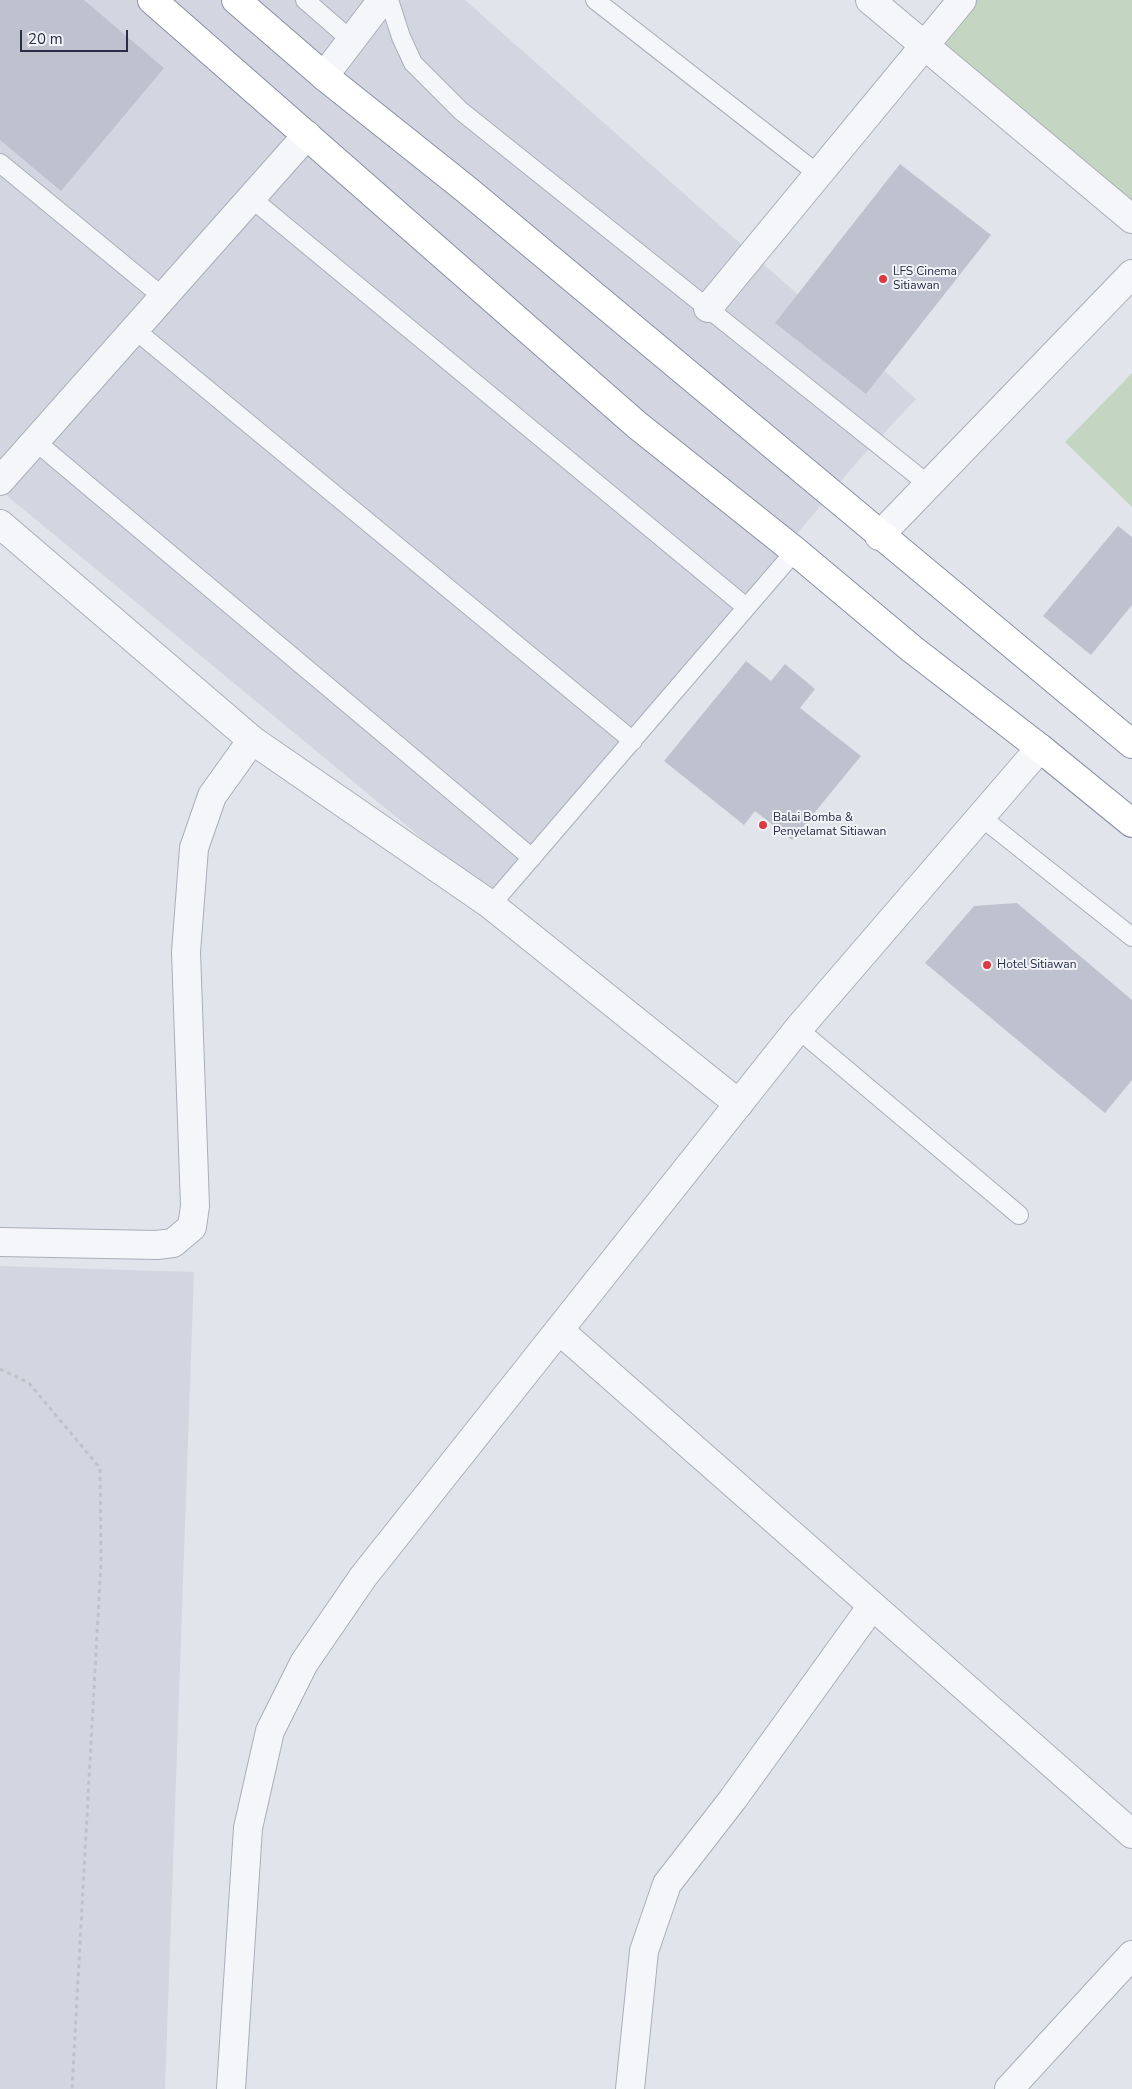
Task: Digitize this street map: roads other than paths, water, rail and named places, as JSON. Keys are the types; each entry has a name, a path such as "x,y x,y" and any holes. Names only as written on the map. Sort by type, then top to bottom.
{"highway":[{"path":"152,0 637,426 795,551 912,649 1040,748 1132,823"},
{"path":"236,0 324,76 467,190 1132,744"}],"street":[{"path":"324,76 382,0"},
{"path":"870,0 1132,219"},
{"path":"708,308 962,0"},
{"path":"0,481 307,135"},
{"path":"880,536 1132,274"},
{"path":"0,524 252,740 491,905 739,1104"},
{"path":"0,1242 157,1245 173,1243 192,1227 195,1206 186,952 194,848 212,796 252,740"},
{"path":"231,2089 248,1828 270,1730 304,1663 363,1578 798,1029 1040,748"},
{"path":"559,1330 1132,1834"},
{"path":"630,2089 644,1951 667,1884 733,1799 872,1606"},
{"path":"1010,2089 1132,1955"}],"lane":[{"path":"305,0 352,40"},
{"path":"390,0 401,37 413,63 461,111 930,486"},
{"path":"595,0 818,174"},
{"path":"0,163 163,296"},
{"path":"251,198 746,607"},
{"path":"134,329 633,741"},
{"path":"35,441 532,858"},
{"path":"491,905 795,551"},
{"path":"981,818 1132,937"},
{"path":"798,1029 1019,1215"}],"place":[{"name":"LFS Cinema Sitiawan","path":"883,279"},
{"name":"Balai Bomba & Penyelamat Sitiawan","path":"763,825"},
{"name":"Hotel Sitiawan","path":"987,965"}]}
